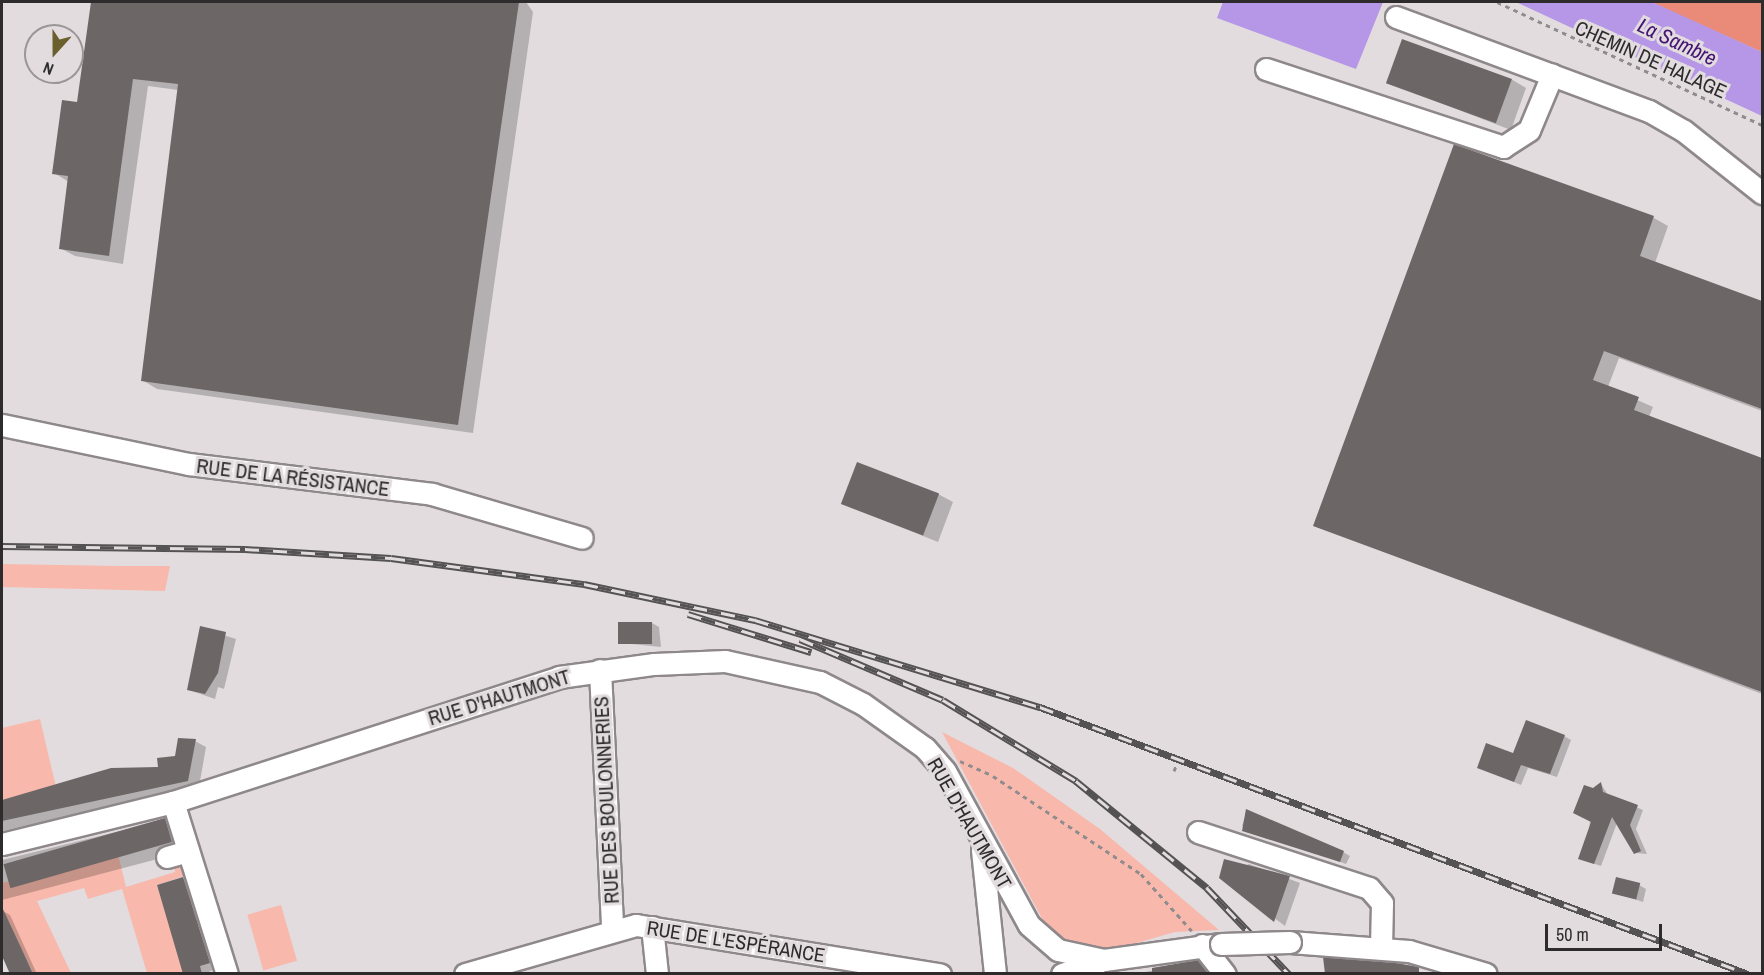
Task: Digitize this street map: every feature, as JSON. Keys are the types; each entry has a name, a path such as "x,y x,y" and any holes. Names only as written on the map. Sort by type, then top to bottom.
{"street":[{"path":"1396,17 1649,111 1684,131 1762,193"},
{"path":"1266,69 1503,147 1529,130 1552,75"},
{"name":"RUE DE LA RÉSISTANCE","path":"2,425 189,464 432,494 582,537"},
{"name":"RUE D'HAUTMONT","path":"2,844 173,801 533,684 600,670 694,661 784,671 863,704 936,758 1042,939 1071,954 1104,960 1211,944 1290,942 1382,946 1486,974"},
{"name":"RUE DES BOULONNERIES","path":"600,670 612,929"},
{"path":"173,801 226,974"},
{"path":"1198,832 1369,888 1382,903 1382,946"},
{"path":"980,835 995,974"},
{"path":"167,857 188,851"},
{"path":"652,927 657,974"},
{"name":"RUE DE L'ESPÉRANCE","path":"465,974 612,929 652,927 940,974"},
{"path":"1211,944 1225,974"},
{"path":"1062,974 1104,960"}],"path":[{"name":"CHEMIN DE HALAGE","path":"1497,2 1762,125"},
{"path":"1174,771 1180,755"},
{"path":"936,758 955,758 993,776 1141,874 1211,944"}],"shaded area":[{"path":"1652,2 1762,2 1762,52 1681,16"},
{"path":"2,564 170,566 165,591 2,587"},
{"path":"40,719 56,787 2,800 2,728"},
{"path":"942,732 1013,768 1100,829 1219,930 1175,932 1109,951 1066,940 1046,926"},
{"path":"118,854 126,887 175,872 172,860 178,859 184,876 157,885 160,895 163,902 190,894 192,901 165,909 170,927 197,919 199,925 172,934 178,951 205,943 207,951 180,960 184,973 147,973 122,889 88,899 84,888 37,901 71,973 33,973 2,910 2,883"},
{"path":"281,905 297,961 263,970 247,915"}],"water":[{"path":"1223,2 1383,2 1356,69 1217,18"},
{"name":"La Sambre","path":"1516,2 1652,2 1762,52 1762,116"}],"building":[{"path":"91,2 519,2 458,425 141,381 178,84 133,79 109,256 59,249 68,176 52,174 62,100 77,102 80,84 84,84 84,52"},
{"path":"1402,39 1512,79 1496,123 1386,83"},
{"path":"1454,144 1654,216 1640,256 1762,301 1762,409 1604,351 1593,380 1639,397 1634,410 1762,458 1762,692 1313,526"},
{"path":"857,462 939,494 923,536 841,504"},
{"path":"618,622 652,622 652,644 618,644"},
{"path":"200,626 226,632 218,673 205,694 187,690"},
{"path":"1526,720 1565,735 1550,774 1521,765 1514,782 1477,768 1486,743 1513,753"},
{"path":"178,738 196,739 188,781 2,821 2,800 111,768 158,767 157,758 175,756"},
{"path":"1601,782 1603,792 1638,805 1630,825 1641,851 1634,854 1612,817 1594,864 1578,859 1591,822 1573,813 1584,785 1593,788"},
{"path":"1246,809 1344,851 1340,862 1242,831"},
{"path":"165,818 172,842 10,888 4,864"},
{"path":"1224,859 1290,876 1274,922 1219,878"},
{"path":"183,877 210,963 200,966 202,974 183,974 157,885"},
{"path":"1616,877 1640,883 1636,900 1612,893"},
{"path":"2,907 33,974 10,974 2,956"},
{"path":"1323,957 1419,967 1419,974 1325,974"},
{"path":"1198,960 1208,974 1152,974 1152,968"}],"railway":[{"path":"2,546 245,549 391,558 584,584 755,620 1040,707 1748,974"},
{"path":"688,614 811,652"},
{"path":"800,639 943,700 1076,781 1207,888 1289,974"}]}
